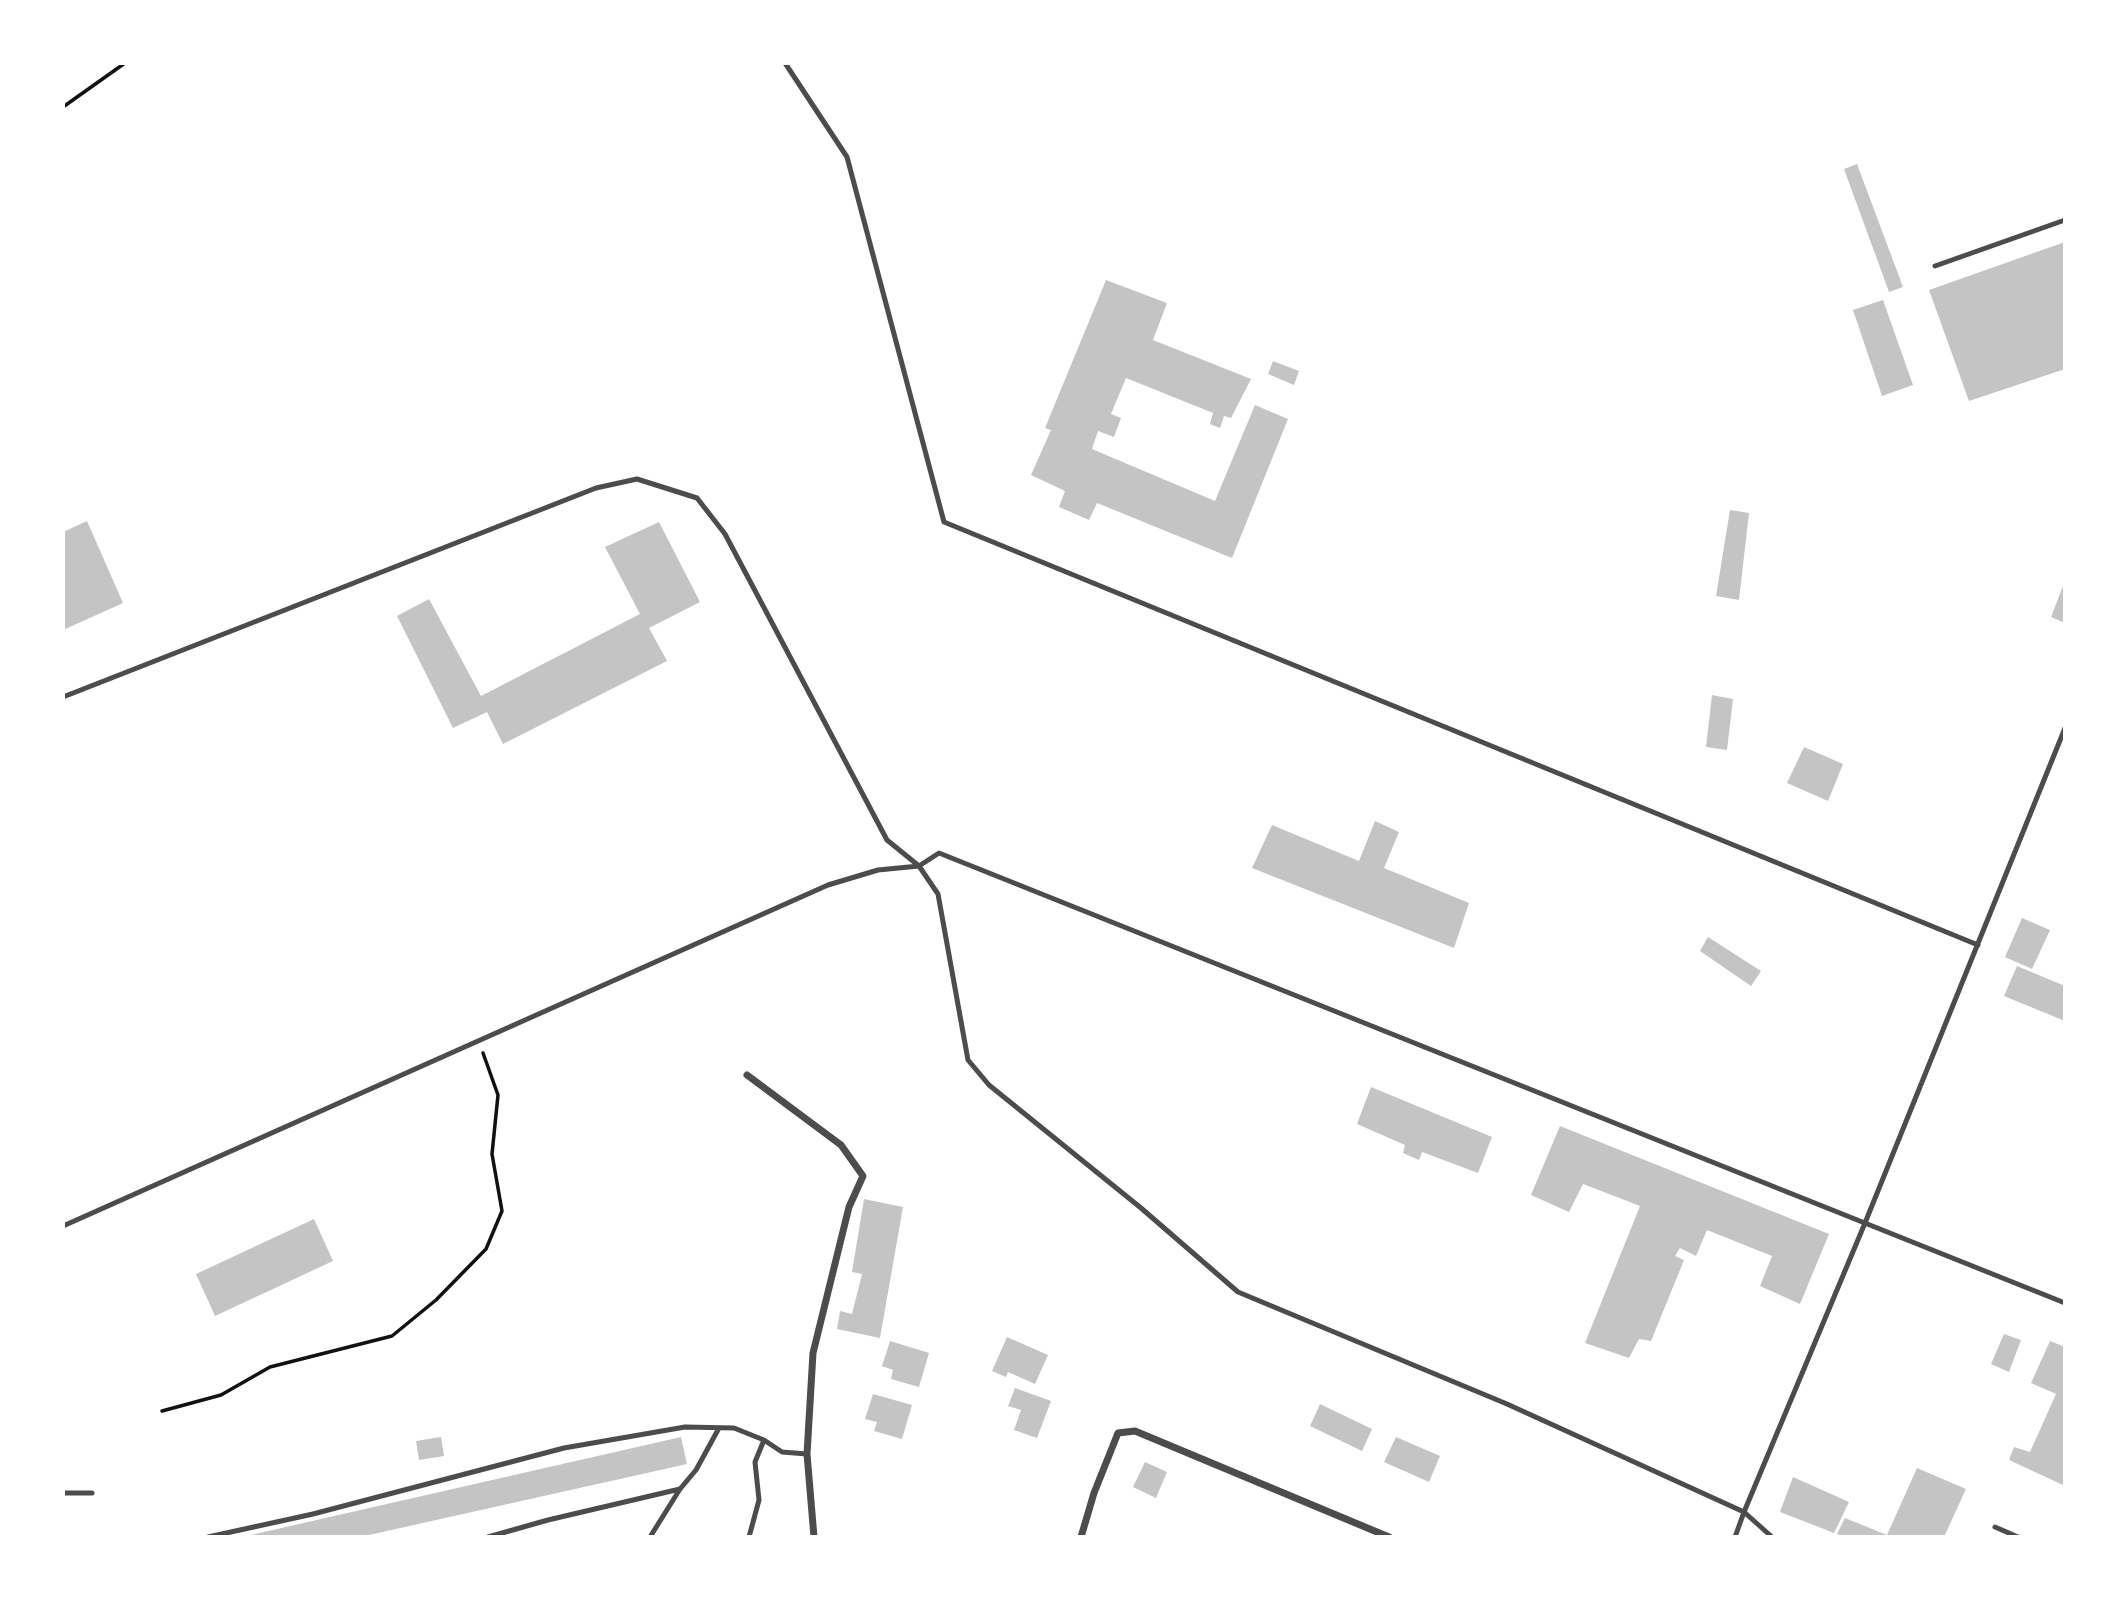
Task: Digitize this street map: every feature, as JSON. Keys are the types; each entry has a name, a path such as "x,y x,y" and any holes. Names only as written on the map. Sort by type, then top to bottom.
{"street":[{"path":"747,1075 841,1145 863,1176 849,1207 813,1353 807,1454 814,1537"},
{"path":"1081,1537 1094,1493 1118,1433 1135,1431 1389,1537"}],"lane":[{"path":"785,63 847,157 944,522 1978,945"},
{"path":"1935,266 2065,220"},
{"path":"63,696 583,493 637,479 697,498 725,534 887,840 919,866 938,894 968,1060 989,1085 1141,1208 1238,1292 1507,1404 1744,1512 1772,1537"},
{"path":"1735,1537 1866,1223 2065,728"},
{"path":"63,1226 828,885 878,870 919,866 939,853 2065,1303"},
{"path":"208,1537 313,1514 564,1448 685,1427 734,1428 764,1440 782,1452 807,1454"},
{"path":"650,1537 680,1489 696,1470 719,1428"},
{"path":"749,1537 759,1500 755,1462 764,1440"},
{"path":"488,1537 680,1489"},
{"path":"63,1493 92,1493"},
{"path":"1995,1527 2018,1537"}],"path":[{"path":"63,107 125,63"},
{"path":"162,1411 221,1395 270,1367 391,1336 436,1300 486,1249 502,1211 492,1154 498,1095 478,1041"}],"building":[{"path":"1857,164 1903,287 1889,292 1844,169"},
{"path":"2065,242 2065,369 1969,401 1929,290"},
{"path":"1106,280 1167,303 1153,340 1251,379 1231,418 1224,416 1220,428 1210,424 1213,413 1126,378 1111,414 1121,418 1114,437 1098,431 1092,449 1215,501 1255,405 1288,419 1232,558 1097,503 1089,520 1059,507 1065,491 1031,475 1051,430 1045,428"},
{"path":"1883,300 1913,385 1882,396 1853,310"},
{"path":"1273,361 1299,371 1294,385 1268,374"},
{"path":"1730,510 1749,513 1739,600 1716,596"},
{"path":"87,521 123,603 63,630 63,532"},
{"path":"659,522 700,602 649,628 667,661 503,744 487,712 453,728 397,616 429,599 481,696 640,614 605,547"},
{"path":"2065,581 2065,623 2051,617"},
{"path":"1712,695 1733,699 1727,750 1706,747"},
{"path":"1804,747 1843,764 1828,801 1787,783"},
{"path":"1375,821 1399,832 1384,868 1469,903 1454,948 1252,868 1272,825 1359,861"},
{"path":"2022,918 2050,930 2032,969 2005,957"},
{"path":"1708,937 1761,971 1751,986 1700,951"},
{"path":"2017,966 2065,986 2065,1021 2004,996"},
{"path":"1371,1087 1492,1137 1478,1173 1422,1152 1419,1160 1403,1153 1405,1145 1357,1124"},
{"path":"1560,1126 1829,1234 1800,1304 1760,1286 1772,1256 1707,1230 1696,1256 1680,1248 1675,1256 1684,1260 1651,1341 1639,1339 1629,1358 1585,1343 1640,1206 1583,1184 1569,1212 1531,1195"},
{"path":"864,1199 903,1207 880,1338 837,1329 840,1311 852,1314 862,1274 852,1272"},
{"path":"314,1219 333,1261 215,1316 196,1274"},
{"path":"2004,1334 2021,1340 2009,1372 1991,1364"},
{"path":"1007,1337 1048,1355 1035,1384 1008,1372 1006,1377 992,1371"},
{"path":"890,1341 929,1353 919,1387 891,1379 893,1370 882,1366"},
{"path":"2050,1341 2065,1347 2065,1486 2009,1460 2014,1447 2030,1452 2056,1394 2031,1383"},
{"path":"1015,1388 1051,1401 1037,1438 1014,1430 1021,1410 1008,1406"},
{"path":"873,1394 912,1405 902,1439 874,1431 877,1422 865,1419"},
{"path":"1320,1404 1372,1429 1362,1451 1310,1426"},
{"path":"441,1437 444,1456 419,1460 416,1441"},
{"path":"681,1437 687,1464 360,1537 242,1537"},
{"path":"1396,1437 1440,1456 1429,1482 1384,1462"},
{"path":"1145,1462 1167,1472 1156,1498 1133,1487"},
{"path":"1917,1468 1966,1489 1944,1537 1845,1537 1837,1534 1845,1518 1887,1535"},
{"path":"1793,1477 1849,1502 1834,1533 1780,1512"}]}
